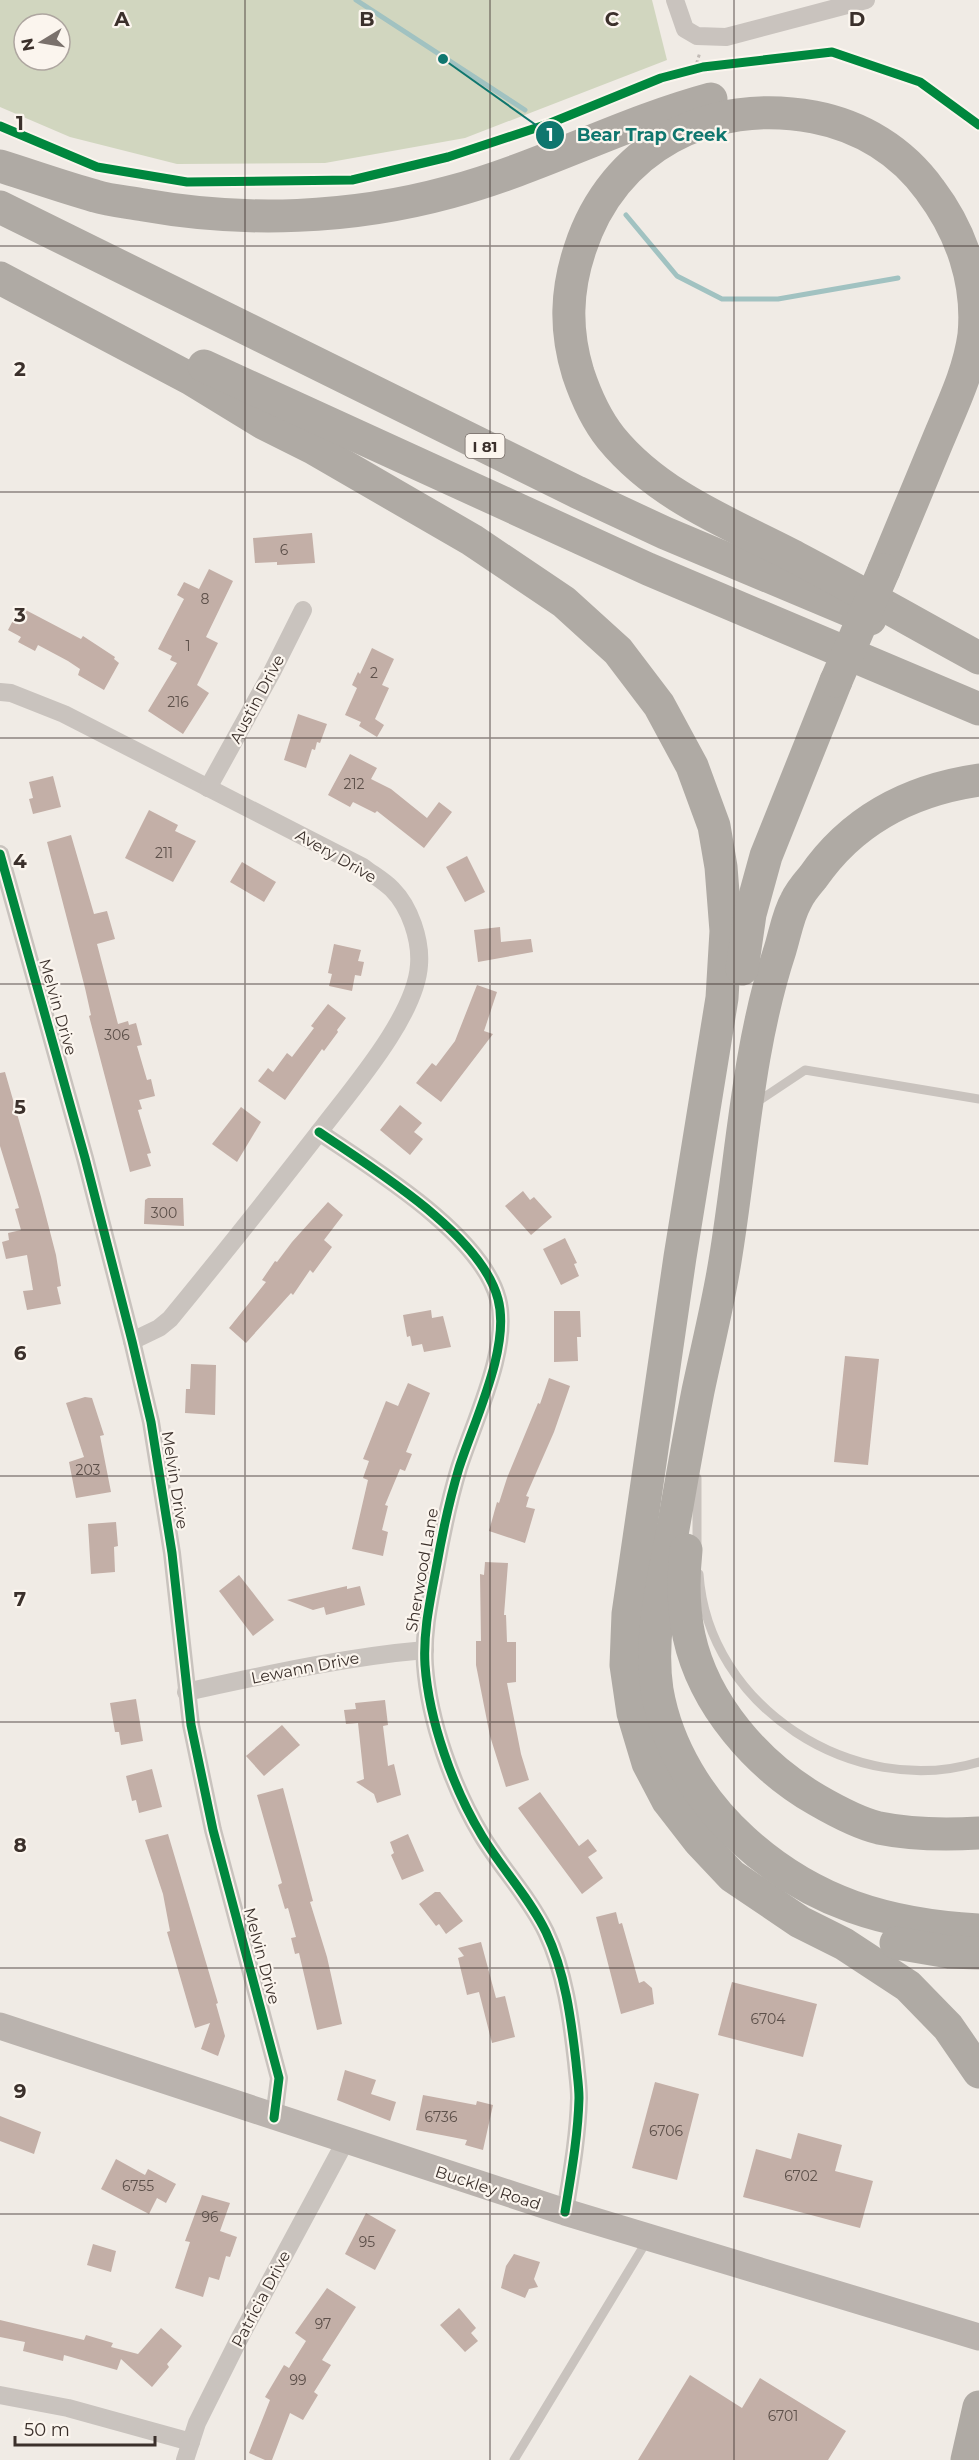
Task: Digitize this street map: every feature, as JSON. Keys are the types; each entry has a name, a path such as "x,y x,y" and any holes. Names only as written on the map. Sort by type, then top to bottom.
{"highway":[{"path":"0,166 97,197 187,213 275,217 361,210 451,192 710,99 754,92 807,93 851,105 889,124 926,152 968,209 979,234"},
{"path":"893,575 965,374 974,336 975,306 970,273 961,240 946,211 916,171 880,141 837,121 786,112 767,112 737,114 688,127 642,156 620,177 605,195 587,226 571,276 567,320 573,356 589,405 612,439 657,483 696,507 799,559 979,658"},
{"name":"I 81","path":"0,207 586,496 665,533 979,666"},
{"path":"0,276 191,379 263,423 313,448 472,540 564,602 618,651 660,705 692,766 714,826 721,867 726,931 722,998 628,1614 627,1665 633,1713 648,1763 668,1801 699,1841 732,1876 800,1922 844,1944 908,1986 948,2027 979,2072"},
{"name":"I 81","path":"0,276 648,569 979,709"},
{"path":"705,1103 734,1020 750,914 766,856 979,391"},
{"path":"747,1109 753,1036 764,953 781,876 847,683"},
{"path":"979,780 947,785 912,797 866,821 843,840 795,901 767,989 725,1264 699,1388 659,1604 656,1643 657,1687 667,1729 690,1778 726,1824 760,1856 800,1882 843,1904 888,1919 931,1927 979,1930"},
{"path":"699,1388 696,1460 683,1584 689,1636 701,1673 731,1725 763,1762 793,1786 840,1813 878,1827 920,1834 979,1833"},
{"path":"767,1899 850,1931 911,1947 979,1953"},
{"path":"967,2460 979,2407"},
{"path":"967,2460 979,2427"}],"street":[{"path":"675,0 680,22 685,29 697,36 726,37 866,0"},
{"name":"Austin Drive","path":"208,788 272,672 303,610"},
{"name":"Avery Drive","path":"0,692 10,693 64,714 363,867 393,890 409,915 417,941 419,965 410,1000 384,1048 170,1319 159,1328 132,1341"},
{"name":"Melvin Drive","path":"0,854 85,1158 151,1422 172,1553 186,1692 213,1830 279,2078 274,2118"},
{"name":"Sherwood Lane","path":"319,1132 442,1222 481,1262 493,1282 499,1302 501,1334 489,1384 459,1470 444,1525 425,1627 425,1668 437,1728 460,1796 483,1838 520,1888 545,1931 556,1958 571,2019 579,2096 575,2152 565,2212"},
{"name":"Lewann Drive","path":"186,1692 278,1672 380,1654 425,1650"},
{"name":"Buckley Road","path":"0,2026 345,2142 565,2212 979,2337"},
{"name":"Patricia Drive","path":"185,2460 197,2423 238,2341 345,2142"},
{"path":"0,2395 68,2408 191,2442"}],"lane":[{"path":"747,1109 805,1070 979,1099"},
{"path":"696,1460 699,1580 708,1621 727,1661 751,1694 789,1728 808,1741 845,1758 879,1768 917,1771 956,1769 979,1762"},
{"path":"514,2460 649,2238"}],"green space":[{"path":"0,0 652,0 667,60 465,138 325,163 177,164 70,137 0,107"}],"building":[{"path":"312,533 315,563 277,565 277,562 255,563 253,538"},
{"path":"209,569 233,581 206,637 218,643 197,685 209,693 183,734 148,711 177,663 170,660 172,656 158,649 184,599 177,595 184,582 199,589"},
{"path":"20,607 81,639 83,636 115,657 114,659 119,663 104,690 78,675 80,669 68,661 38,645 35,651 18,642 21,637 8,630"},
{"path":"372,648 394,659 382,685 389,688 375,719 384,725 377,737 359,726 361,722 345,715 357,688 352,685 358,672 360,674"},
{"path":"298,714 327,724 320,743 317,742 315,750 312,749 306,768 284,760"},
{"path":"350,754 377,768 371,779 391,789 427,818 439,802 452,812 424,848 377,811 375,813 353,802 350,807 328,795"},
{"path":"53,776 61,807 33,814 29,799 33,798 29,782"},
{"path":"149,810 178,825 175,831 196,841 173,882 125,858"},
{"path":"71,835 94,914 107,911 115,939 97,944 118,1024 128,1021 129,1025 136,1023 142,1045 137,1046 147,1080 151,1079 155,1096 139,1100 142,1109 138,1110 151,1153 147,1154 151,1166 130,1172 47,842"},
{"path":"467,856 485,892 465,902 446,867"},
{"path":"242,862 276,882 264,902 230,882"},
{"path":"500,927 501,942 531,939 533,952 478,962 474,930"},
{"path":"334,944 361,950 358,961 364,962 361,976 355,975 352,991 329,986 332,974 328,973"},
{"path":"477,985 497,992 484,1031 493,1034 441,1102 416,1083 432,1063 436,1066 455,1041"},
{"path":"328,1004 346,1018 324,1051 322,1049 285,1100 258,1081 268,1068 273,1072 287,1053 292,1057 314,1028 311,1026"},
{"path":"5,1072 41,1197 56,1255 61,1286 57,1287 61,1304 27,1310 23,1291 33,1290 27,1255 6,1259 2,1242 9,1240 8,1233 21,1230 15,1209 19,1208 0,1146 0,1073"},
{"path":"400,1105 422,1123 414,1132 423,1139 410,1155 380,1130"},
{"path":"241,1107 261,1122 237,1162 212,1144"},
{"path":"523,1191 530,1200 534,1197 552,1217 531,1235 505,1206"},
{"path":"148,1198 183,1198 184,1226 144,1224 145,1200"},
{"path":"328,1202 343,1215 324,1240 332,1247 313,1273 310,1270 293,1295 291,1293 246,1343 229,1328 266,1282 262,1280 275,1261 277,1262"},
{"path":"565,1238 577,1263 574,1264 579,1276 561,1285 543,1249"},
{"path":"431,1310 432,1318 443,1316 451,1347 424,1352 422,1344 412,1346 410,1336 407,1337 403,1315"},
{"path":"554,1311 580,1311 581,1337 577,1337 578,1361 554,1362"},
{"path":"845,1356 879,1359 868,1465 834,1462"},
{"path":"191,1364 216,1365 215,1415 185,1413 186,1389 190,1389"},
{"path":"549,1378 570,1386 554,1432 526,1496 529,1497 526,1507 535,1509 525,1543 489,1531 497,1502 499,1503 507,1478"},
{"path":"408,1383 430,1393 406,1452 412,1454 405,1471 400,1469 385,1505 388,1506 382,1530 388,1532 383,1556 352,1549 368,1480 363,1478 369,1461 363,1459 386,1401 398,1406"},
{"path":"85,1397 92,1398 104,1435 100,1436 111,1492 76,1498 69,1462 84,1457 66,1403"},
{"path":"116,1522 118,1546 114,1547 115,1572 91,1574 88,1524"},
{"path":"485,1562 508,1563 504,1615 506,1615 507,1642 516,1642 516,1682 507,1683 521,1754 529,1780 506,1787 490,1736 476,1665 476,1641 481,1641 480,1574 484,1575"},
{"path":"239,1575 274,1620 253,1636 219,1591"},
{"path":"347,1586 347,1589 360,1586 365,1605 326,1615 324,1607 313,1610 287,1600"},
{"path":"136,1699 143,1741 121,1745 119,1732 115,1732 110,1703"},
{"path":"385,1700 388,1725 383,1726 388,1766 394,1764 401,1795 377,1803 374,1794 356,1782 364,1779 358,1723 346,1724 344,1710 356,1709 355,1703"},
{"path":"282,1725 300,1745 264,1776 246,1756"},
{"path":"152,1769 162,1807 139,1813 136,1800 132,1801 126,1776"},
{"path":"283,1788 342,2024 317,2030 299,1953 295,1954 291,1938 296,1937 288,1908 285,1909 278,1885 282,1883 257,1795"},
{"path":"540,1792 579,1846 588,1839 597,1851 588,1857 603,1878 582,1894 518,1808"},
{"path":"168,1834 218,2003 216,2004 225,2036 218,2056 201,2049 210,2023 195,2028 167,1932 170,1931 163,1894 145,1840"},
{"path":"408,1834 424,1871 402,1880 391,1855 394,1853 390,1842"},
{"path":"435,1892 440,1892 463,1921 446,1934 439,1924 436,1926 419,1904"},
{"path":"616,1912 619,1924 622,1923 639,1983 644,1981 652,1988 654,2004 621,2014 596,1917"},
{"path":"481,1942 496,1998 505,1996 515,2037 492,2043 479,1992 467,1995 458,1958 464,1956 458,1948"},
{"path":"732,1982 817,2004 803,2057 718,2035"},
{"path":"345,2070 376,2080 371,2094 396,2102 390,2121 337,2100"},
{"path":"655,2082 699,2094 677,2180 632,2168"},
{"path":"423,2095 476,2105 477,2101 493,2105 483,2150 465,2145 467,2140 416,2130"},
{"path":"0,2116 41,2132 34,2154 0,2141"},
{"path":"798,2133 842,2145 835,2171 873,2181 860,2228 743,2197 756,2149 791,2159"},
{"path":"116,2159 145,2175 148,2169 176,2184 166,2203 157,2198 149,2214 101,2189"},
{"path":"202,2195 230,2203 220,2231 237,2237 230,2257 226,2256 219,2280 209,2277 203,2297 175,2288 190,2242 185,2241"},
{"path":"366,2213 396,2230 375,2270 345,2254"},
{"path":"93,2244 116,2251 111,2272 87,2265"},
{"path":"514,2254 540,2262 534,2279 538,2287 529,2289 525,2298 501,2288 506,2266"},
{"path":"327,2288 356,2307 322,2360 331,2365 314,2392 318,2395 303,2420 290,2413 272,2460 265,2460 249,2453 270,2400 265,2397 284,2365 289,2368 306,2341 295,2333"},
{"path":"459,2308 476,2328 471,2333 478,2341 465,2352 440,2325"},
{"path":"0,2320 84,2340 86,2335 113,2343 111,2347 138,2354 161,2328 182,2346 167,2364 169,2367 152,2387 121,2359 117,2370 64,2355 63,2361 23,2351 25,2342 0,2337"},
{"path":"690,2375 742,2408 760,2378 846,2431 828,2460 638,2460"}],"waterway":[{"path":"356,0 525,110"},
{"path":"626,215 677,276 722,299 778,299 898,278"}],"cycle path":[{"path":"0,126 97,167 187,182 352,180 448,157 548,124 661,78 703,67 832,52 920,82 979,125"},
{"path":"0,854 85,1158 151,1422 172,1553 191,1725 213,1830 279,2078 274,2118"},
{"path":"319,1132 395,1184 448,1227 488,1275 498,1299 501,1318 500,1339 489,1384 459,1468 449,1505 428,1617 425,1665 437,1731 461,1797 482,1836 539,1919 553,1947 563,1979 572,2029 579,2098 576,2141 565,2212"}],"place":[{"name":"Bear Trap Creek","path":"443,59"}]}
